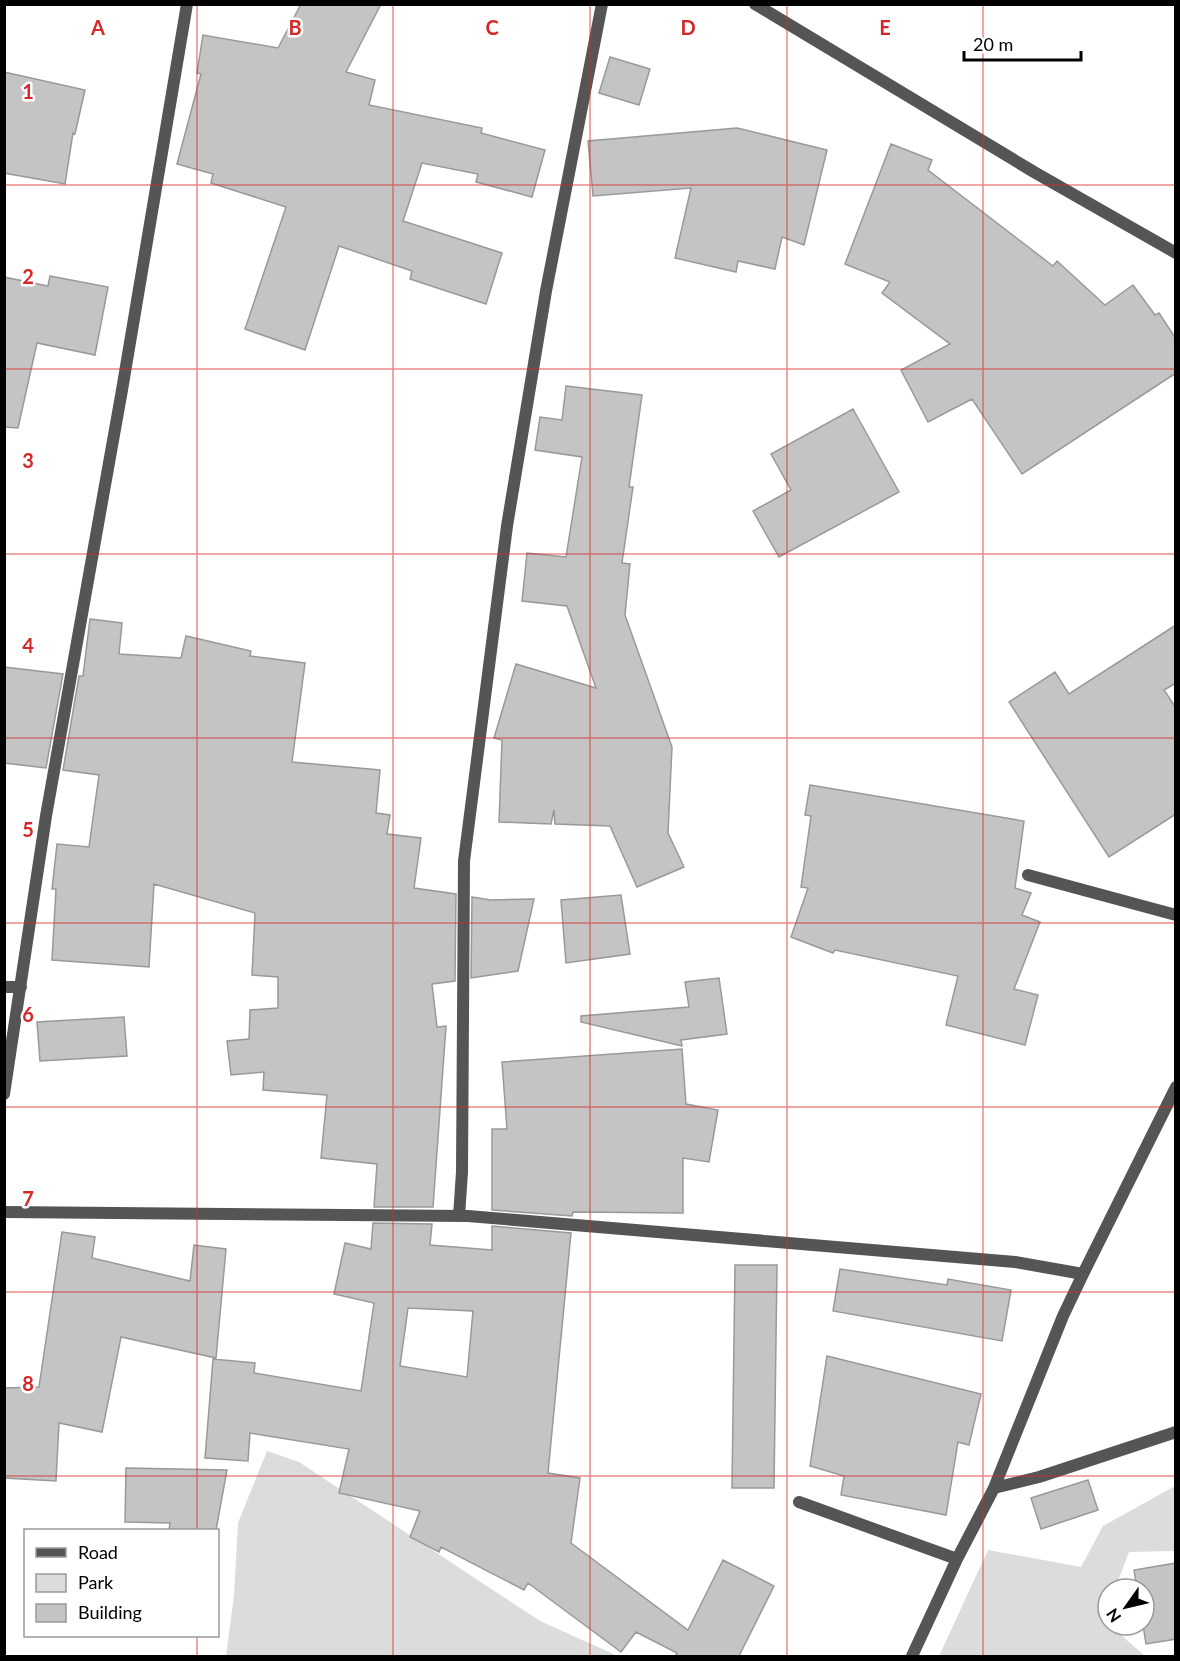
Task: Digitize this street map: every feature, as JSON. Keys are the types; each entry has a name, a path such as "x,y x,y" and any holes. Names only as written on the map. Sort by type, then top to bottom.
{"street":[{"path":"4,1094 46,816 122,390 187,4"},
{"path":"459,1216 462,1160 464,861 509,514 546,291 602,4"},
{"path":"755,4 1034,172 1176,253"},
{"path":"1028,875 1176,915"},
{"path":"4,987 21,987"},
{"path":"912,1656 957,1559 994,1488 1063,1316 1176,1087"},
{"path":"4,1212 459,1216 1016,1262 1083,1274"},
{"path":"994,1488 1039,1477 1176,1432"},
{"path":"799,1502 957,1559"}],"green space":[{"path":"267,1451 299,1462 540,1621 618,1656 226,1656 234,1595 238,1523"},
{"path":"1175,1486 1175,1551 1129,1552 1120,1577 1096,1577 1096,1637 1123,1637 1145,1656 939,1656 988,1550 1081,1567 1103,1526"}],"building":[{"path":"301,4 381,4 346,72 375,80 369,105 482,128 481,133 545,150 532,197 476,182 478,174 422,163 403,221 502,253 486,304 410,279 412,271 339,246 305,350 245,329 286,207 211,183 213,174 177,164 201,74 197,73 203,35 278,48"},
{"path":"610,57 650,69 639,105 599,93"},
{"path":"4,72 85,90 75,134 73,133 65,184 4,173"},
{"path":"737,128 827,150 804,245 782,237 775,269 738,261 736,272 675,258 691,188 593,196 588,141"},
{"path":"891,144 932,160 928,170 1053,266 1057,261 1105,305 1133,285 1155,315 1159,313 1176,339 1176,373 1022,474 972,399 928,422 901,370 950,344 882,293 890,282 845,264"},
{"path":"50,276 108,287 95,355 37,343 18,428 4,427 4,277 48,286"},
{"path":"566,386 642,395 629,487 633,487 622,563 630,564 625,615 672,747 668,833 684,867 637,887 610,826 555,824 554,810 551,824 499,822 502,740 494,738 516,664 596,688 567,606 522,601 527,553 566,557 582,457 535,450 540,417 562,420"},
{"path":"853,409 899,492 779,557 753,511 791,490 771,454"},
{"path":"90,619 122,623 119,654 181,658 186,636 251,651 250,656 305,663 292,762 380,770 376,813 390,815 387,834 421,838 414,888 456,894 455,981 432,984 437,1027 446,1026 433,1207 374,1207 377,1164 321,1158 327,1095 263,1090 264,1072 231,1075 227,1041 249,1039 250,1010 278,1008 278,977 252,975 255,913 154,884 149,967 52,960 56,889 52,889 57,844 89,847 99,775 63,770 79,676 83,676"},
{"path":"1176,625 1176,683 1164,690 1176,708 1176,814 1109,857 1009,702 1055,672 1069,694"},
{"path":"4,667 63,674 46,768 4,763"},
{"path":"810,785 1024,821 1015,888 1031,893 1022,915 1040,922 1014,989 1038,995 1025,1045 946,1025 958,976 835,950 833,953 791,937 808,888 801,887 811,816 805,815"},
{"path":"621,895 630,954 566,963 561,900"},
{"path":"472,897 491,900 534,899 518,971 471,978"},
{"path":"719,978 727,1034 681,1040 682,1046 581,1022 581,1016 689,1007 685,982"},
{"path":"124,1017 127,1056 40,1061 37,1022"},
{"path":"682,1049 686,1104 718,1110 709,1162 683,1158 683,1213 573,1212 572,1216 492,1210 492,1129 507,1129 502,1062"},
{"path":"373,1223 432,1224 430,1245 492,1250 492,1226 571,1233 548,1473 580,1478 571,1543 688,1630 723,1560 774,1586 739,1656 675,1656 677,1653 636,1632 621,1652 528,1583 524,1590 441,1547 439,1552 410,1537 420,1511 339,1493 349,1449 250,1433 248,1461 205,1458 213,1359 255,1363 254,1373 361,1391 374,1303 334,1294 345,1243 371,1249","holes":["408,1308 473,1311 467,1377 400,1366"]},
{"path":"62,1232 95,1237 92,1258 190,1281 194,1245 226,1249 216,1358 121,1337 102,1432 59,1423 56,1481 4,1478 4,1388 39,1387"},
{"path":"735,1265 777,1265 774,1488 732,1488"},
{"path":"840,1269 947,1285 948,1279 1011,1290 1002,1341 833,1311"},
{"path":"827,1356 981,1394 969,1445 958,1442 946,1515 841,1495 844,1476 810,1466"},
{"path":"126,1468 227,1470 216,1529 169,1529 170,1523 125,1522"},
{"path":"1088,1480 1098,1510 1041,1529 1031,1498"},
{"path":"1176,1563 1176,1639 1146,1644 1145,1637 1156,1637 1156,1577 1135,1577 1134,1570"}]}
